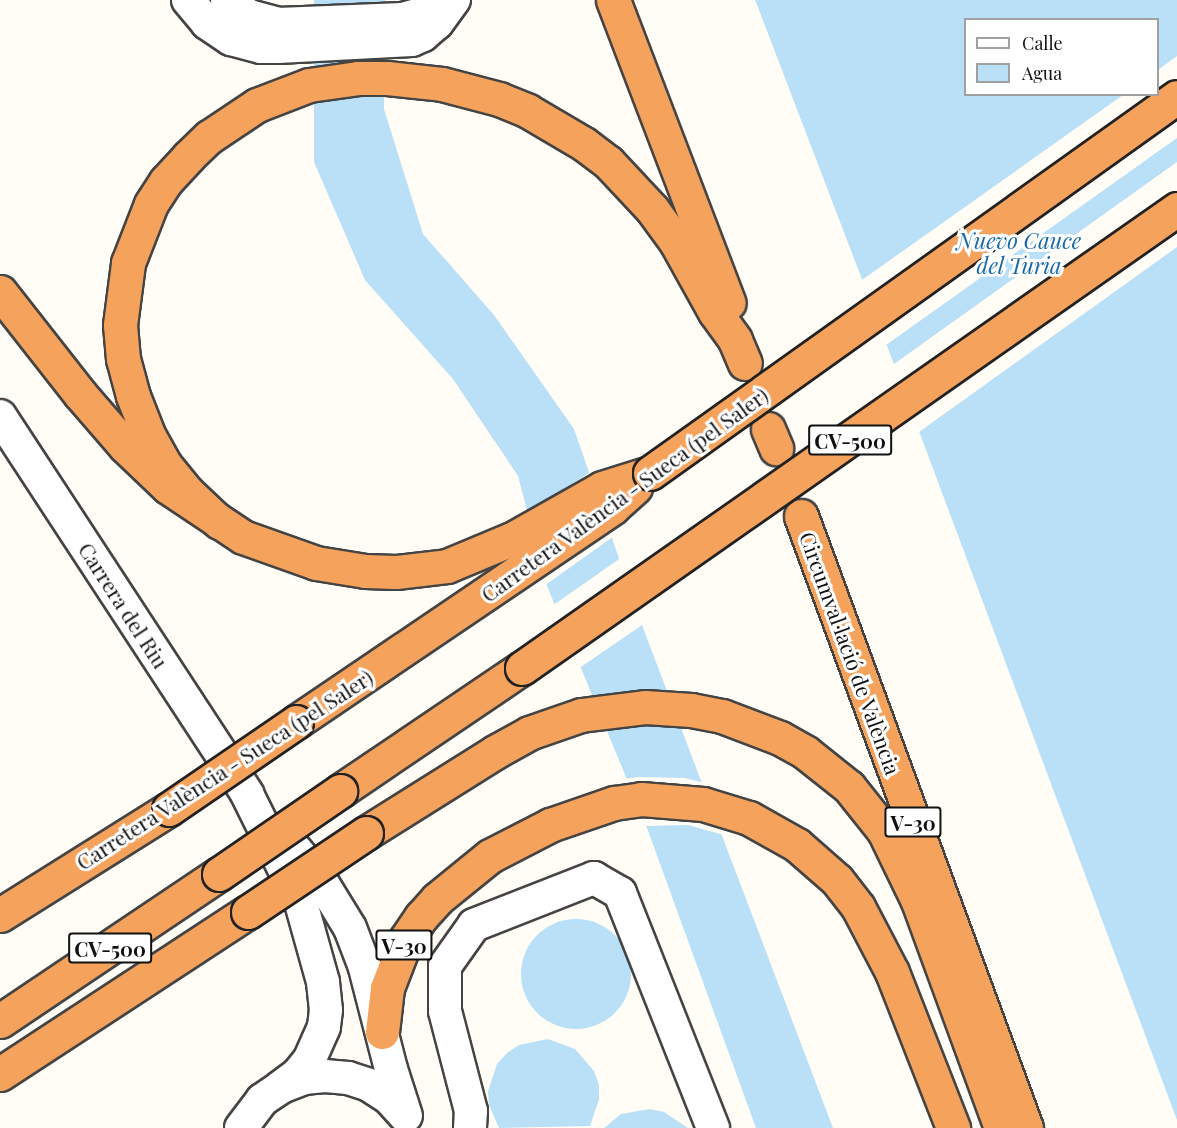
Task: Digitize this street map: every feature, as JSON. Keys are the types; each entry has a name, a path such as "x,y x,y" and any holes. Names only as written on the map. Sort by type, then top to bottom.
{"highway":[{"path":"590,0 684,182"},
{"path":"219,522 187,492 165,465 148,434 133,396 123,358 120,326 122,292 137,234 151,204 166,181 209,137 257,105 284,93 329,81 387,78 415,80 469,91 528,111 584,144 608,162 652,209 676,243 740,352 731,310 613,0"},
{"name":"Carretera València - Sueca (pel Saler)","path":"0,915 169,809 613,507 650,473 1177,97"},
{"name":"CV-500","path":"0,1021 522,668 1177,209"},
{"path":"0,292 30,333 125,446 168,487 243,537 291,556 365,571 420,571 447,566 512,539 602,488 650,473"},
{"name":"Circumval·lació de València","path":"801,516 1026,1128"},
{"path":"0,1074 366,833 495,752 530,734 581,715 621,709 665,707 722,716 749,725 805,752 849,788 884,831 918,901 1001,1128"},
{"name":"V-30","path":"382,1032 387,988 396,962 421,917 462,876 523,837 580,813 614,803 641,799 704,804 749,818 775,831 815,859 858,907 892,972 953,1128"}],"street":[{"path":"188,0 207,23 231,39 246,44 278,35 390,31 412,40 423,35 437,23 454,0"},
{"path":"227,0 278,35"},
{"path":"390,31 446,0"},
{"name":"Carrera del Riu","path":"0,416 247,794 301,903 323,982 326,1010 318,1043 298,1074 262,1100 241,1128"},
{"name":"Carrera del Riu","path":"247,794 320,879 339,906 364,964 409,1122"},
{"path":"470,1128 471,1111 445,1011 445,966 474,925 594,878 620,893 713,1128"},
{"path":"281,1087 304,1078 325,1076 348,1078 369,1085 389,1098 409,1122"}],"water":[{"path":"314,0 385,0 384,109 423,234 494,315 574,429 645,633 833,1128 756,1128 647,828 547,586 518,476 453,379 365,280 314,162"},
{"name":"Nuevo Cauce del Turia","path":"755,0 1177,0 1177,1120 869,298"},
{"path":"576,919 597,923 615,935 627,953 631,974 627,995 615,1013 597,1025 576,1029 555,1025 537,1013 525,995 521,974 525,953 537,935 555,923"},
{"path":"548,1039 575,1049 594,1071 599,1085 599,1099 590,1126 499,1128 489,1105 488,1091 497,1064 519,1045"},
{"path":"650,1109 664,1112 688,1128 604,1128 621,1114"}],"pier":[{"path":"752,0 755,0 862,280 1122,96 1159,96 1159,69 1177,56 1177,138 886,345 894,364 1177,162 1177,247 919,432 1177,1123"},
{"path":"592,471 614,536 544,586 525,513"},
{"path":"622,557 645,623 578,669 552,606"},
{"path":"685,778 704,783 724,835 688,825 643,826 623,779"}]}
